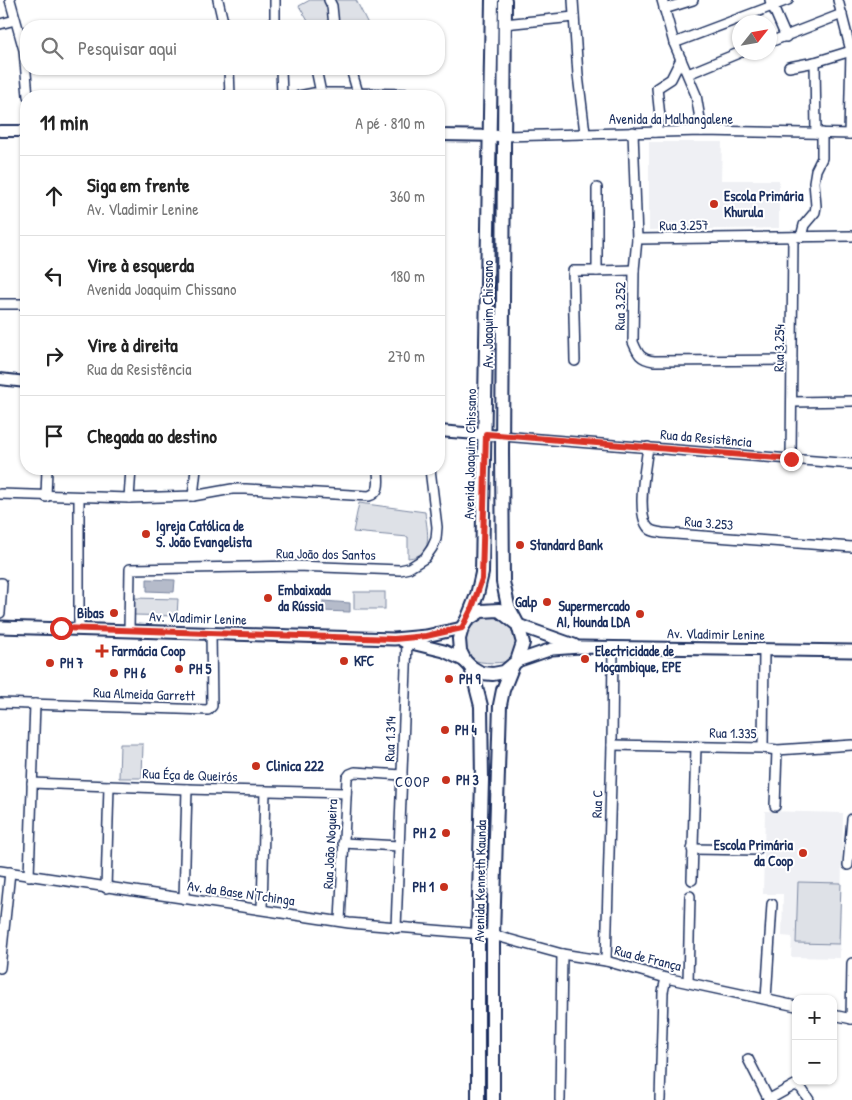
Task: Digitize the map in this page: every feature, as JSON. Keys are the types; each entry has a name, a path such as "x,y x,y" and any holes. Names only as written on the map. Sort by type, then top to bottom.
{"main road":[{"path":"490,136 492,0"},
{"name":"Av. Joaquim Chissano","path":"505,0 502,436 503,582 508,606 518,625"},
{"name":"Avenida Joaquim Chissano","path":"464,624 482,579 490,136"},
{"path":"499,610 518,625 523,643 515,663 504,672 493,674 482,673 468,664 460,651 459,639 464,624 481,611 499,610"},
{"name":"Av. Vladimir Lenine","path":"0,627 79,628 402,640 426,636 464,624"},
{"name":"Av. Vladimir Lenine","path":"518,625 580,647"},
{"name":"Av. Vladimir Lenine","path":"402,640 444,651 468,664"},
{"name":"Av. Vladimir Lenine","path":"515,663 552,649 580,647 852,651"},
{"name":"Avenida Kenneth Kaunda","path":"494,1100 493,935 500,705 503,690 515,663"},
{"name":"Avenida Kenneth Kaunda","path":"468,664 481,706 482,780 478,935 478,1100"}],"street":[{"path":"10,0 20,33"},
{"path":"218,0 223,20"},
{"path":"275,0 275,20"},
{"path":"573,0 585,134"},
{"path":"693,0 663,5 674,43 696,95 702,131"},
{"path":"674,43 771,3 788,0"},
{"path":"838,0 852,66 851,134"},
{"path":"333,2 334,20"},
{"path":"771,3 786,37"},
{"path":"777,40 842,14"},
{"path":"504,24 574,17"},
{"path":"0,24 16,20"},
{"path":"789,67 815,62 850,51"},
{"path":"688,74 732,56"},
{"path":"655,132 660,117 657,88 671,80 681,59"},
{"path":"797,237 815,212 814,182 816,170 822,158 815,62"},
{"path":"27,75 28,90"},
{"path":"229,75 230,90"},
{"path":"281,75 282,90"},
{"path":"317,75 320,90"},
{"path":"353,75 357,90"},
{"path":"0,131 20,131"},
{"name":"Avenida da Malhangalene","path":"445,135 504,136 702,131 851,134"},
{"name":"Rua 3.252","path":"633,132 637,239 634,270 633,342 637,351 645,360 654,361 792,360"},
{"path":"597,188 597,271"},
{"name":"Rua 3.257","path":"637,239 852,236"},
{"name":"Rua 3.254","path":"791,459 792,360 797,237"},
{"path":"575,360 573,271 634,270"},
{"path":"0,304 20,304"},
{"path":"0,379 20,381"},
{"path":"793,402 852,401"},
{"name":"Rua da Resistência","path":"445,431 852,464"},
{"name":"Rua 3.253","path":"648,447 641,510 644,522 650,530 662,533 852,547"},
{"path":"46,497 47,475"},
{"path":"129,498 131,475"},
{"path":"193,496 195,475"},
{"path":"0,494 46,497 129,498 193,496 246,489 369,496 375,494 378,490 378,475"},
{"name":"Rua João dos Santos","path":"129,630 130,569 297,566 400,570 417,564 425,558 436,539 437,526 431,475"},
{"path":"79,497 79,628"},
{"path":"0,613 1,583"},
{"name":"Rua Almeida Garrett","path":"0,703 208,710 212,706 211,633"},
{"name":"Rua 1.314","path":"396,928 402,775 402,640"},
{"name":"Rua C","path":"606,961 612,745 608,647"},
{"path":"763,748 764,649"},
{"path":"28,876 35,704"},
{"name":"Rua 1.335","path":"612,745 763,748 777,750 852,745"},
{"path":"692,880 696,746"},
{"path":"775,806 777,750"},
{"name":"Rua João Nogueira","path":"340,921 347,778 355,772 402,775"},
{"name":"Rua Éça de Queirós","path":"32,782 187,789 346,792"},
{"path":"106,888 110,786"},
{"path":"184,899 187,789"},
{"path":"262,909 266,790"},
{"path":"848,865 852,819"},
{"path":"343,843 399,846"},
{"path":"692,849 757,850"},
{"name":"Av. da Base N'Tchinga","path":"0,871 340,921 396,928 493,935"},
{"path":"0,968 2,919 10,872"},
{"path":"688,982 690,896"},
{"path":"766,999 772,904"},
{"name":"Rua de França","path":"493,935 562,954 606,961 666,978 792,1005"},
{"path":"560,1100 562,954"},
{"path":"837,1016 851,1019 852,963"},
{"path":"660,1100 663,992 666,978"},
{"path":"748,1059 768,1100 795,1085 801,1088 809,1100"}],"shaded area":[{"path":"310,0 356,0 366,20 307,20 299,6"},
{"name":"Escola Primária Khurula","path":"649,142 722,142 721,180 779,180 779,228 649,230"},
{"path":"359,503 425,512 428,534 426,548 417,556 408,558 408,537 353,532"},
{"path":"354,592 385,592 385,609 354,609"},
{"path":"134,598 178,599 177,616 134,615"},
{"path":"479,615 505,617 521,628 510,661 487,663 475,661 464,656 461,626"},
{"path":"120,744 143,744 142,778 119,778"},
{"name":"Escola Primária da Coop","path":"765,811 843,813 840,958 791,957 792,937 782,936 783,894 763,894"},
{"path":"798,882 841,883 839,944 796,943"}],"water":[{"path":"147,579 175,580 174,592 147,591"},
{"path":"323,601 350,603 350,612 322,611"}],"place":[{"name":"Escola Primária Khurula","path":"714,204"},
{"name":"Igreja Católica de S. João Evangelista","path":"146,534"},
{"name":"Standard Bank","path":"520,545"},
{"name":"Embaixada da Rússia","path":"268,598"},
{"name":"Galp","path":"547,602"},
{"name":"Bibas","path":"114,613"},
{"name":"Supermercado AI, Hounda LDA","path":"640,614"},
{"name":"Farmácia Coop","path":"102,651"},
{"name":"Electricidade de Moçambique, EPE","path":"585,659"},
{"name":"KFC","path":"344,661"},
{"name":"PH 7","path":"50,663"},
{"name":"PH 5","path":"179,669"},
{"name":"PH 6","path":"114,673"},
{"name":"PH 9","path":"449,679"},
{"name":"PH 4","path":"445,730"},
{"name":"Clinica 222","path":"256,766"},
{"name":"PH 3","path":"446,780"},
{"name":"PH 2","path":"446,833"},
{"name":"Escola Primária da Coop","path":"803,853"},
{"name":"PH 1","path":"444,887"}],"district":[{"name":"COOP","path":"413,782"}],"route":[{"path":"61,628 394,639 426,636 462,628 472,608 482,579 486,434 791,459"}]}
